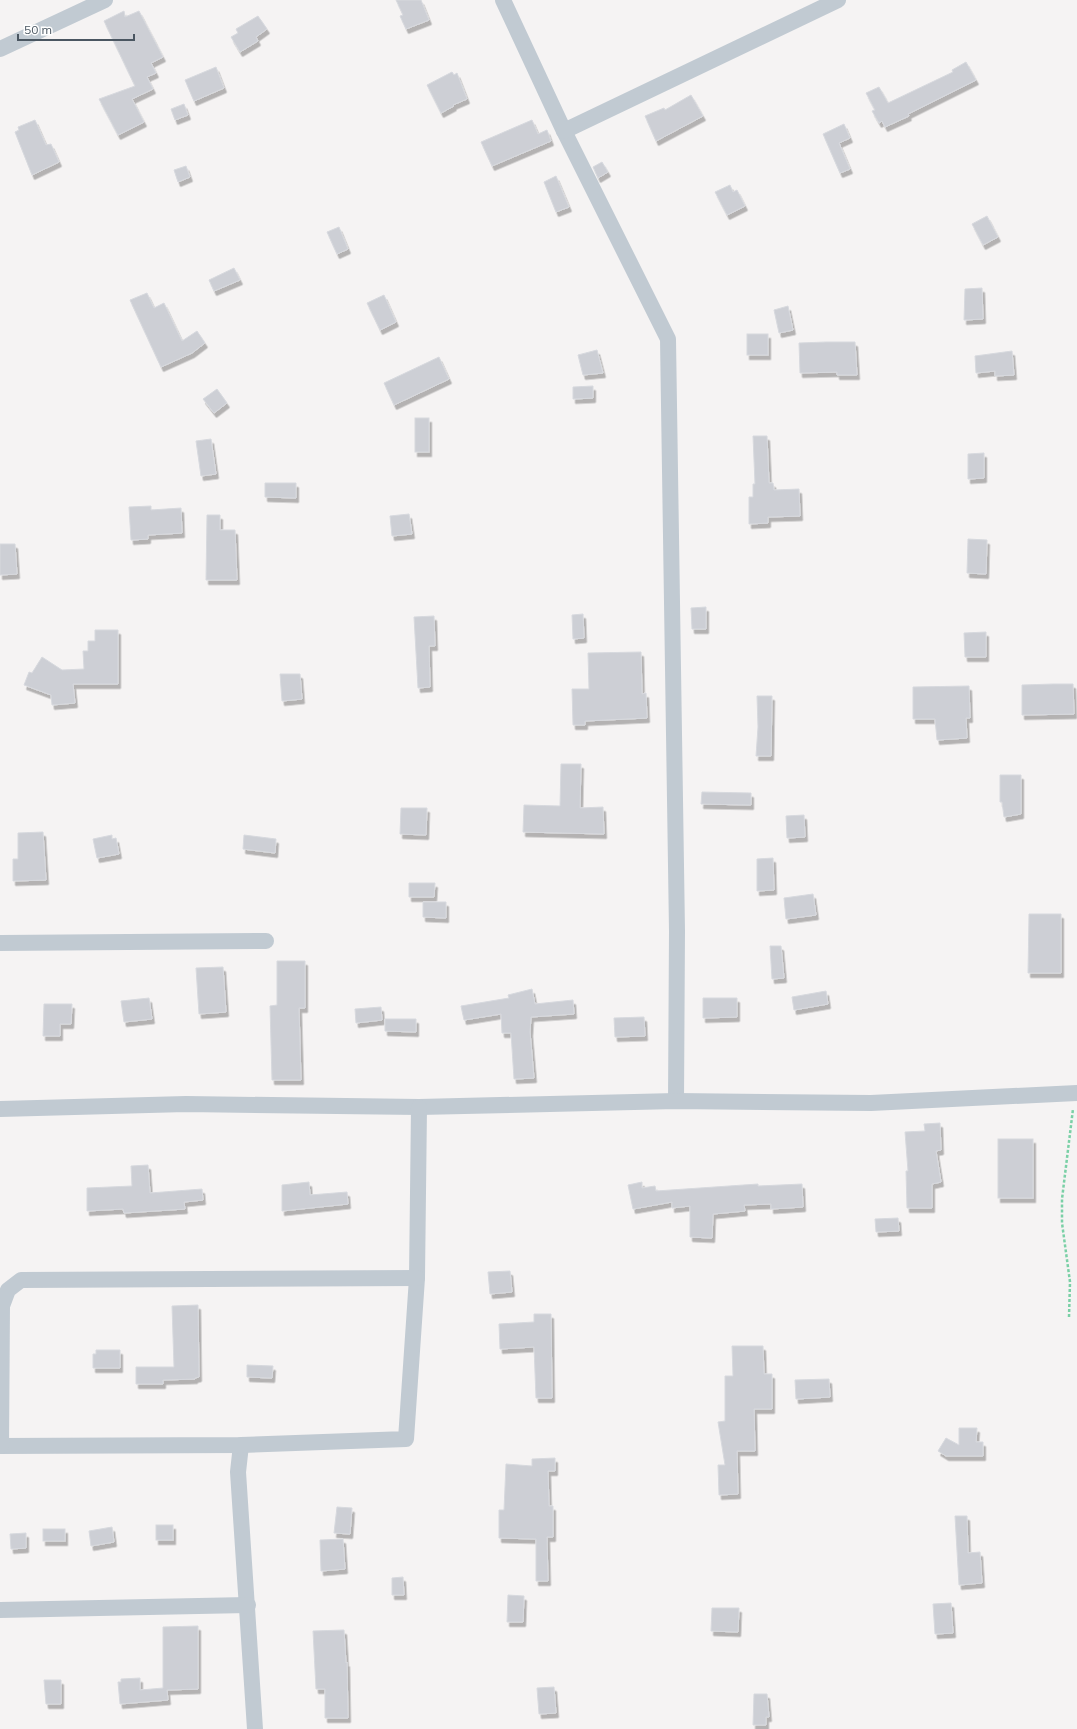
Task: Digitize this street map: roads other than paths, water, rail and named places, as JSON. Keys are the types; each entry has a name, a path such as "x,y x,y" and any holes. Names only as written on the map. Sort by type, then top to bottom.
{"street":[{"path":"0,48 105,0"},
{"path":"503,0 564,131 668,339 677,931 676,1101"},
{"path":"564,131 838,0"},
{"path":"0,943 266,941"},
{"path":"0,1109 186,1104 419,1107 676,1101 871,1103 1076,1093"},
{"path":"417,1278 21,1280 8,1290 4,1297 2,1306 0,1446 240,1445 406,1439 417,1278 419,1107"},
{"path":"240,1445 238,1472 255,1729"},
{"path":"0,1610 248,1606"}]}
